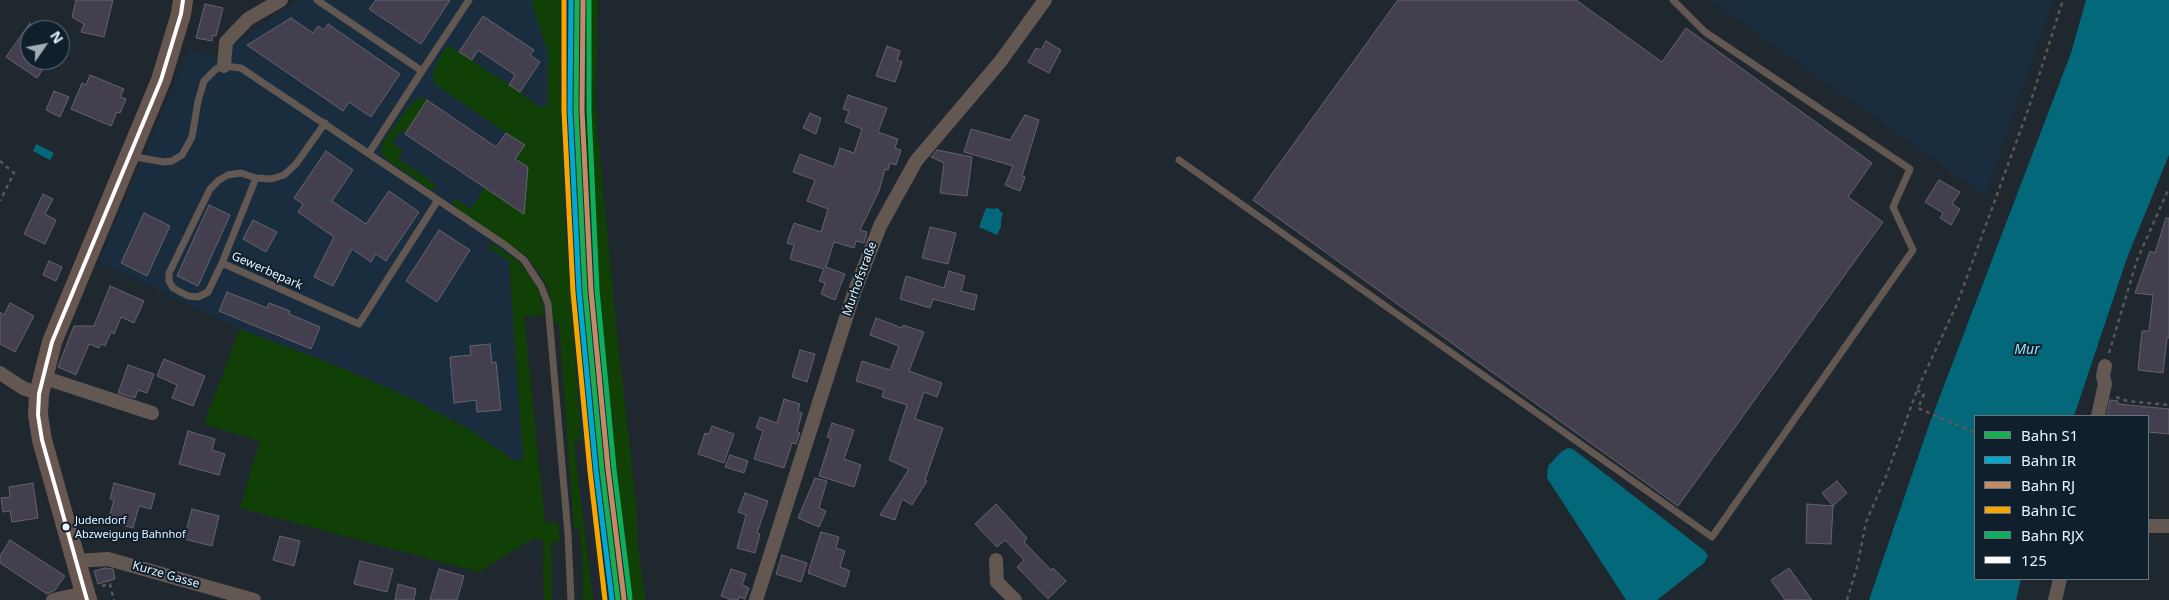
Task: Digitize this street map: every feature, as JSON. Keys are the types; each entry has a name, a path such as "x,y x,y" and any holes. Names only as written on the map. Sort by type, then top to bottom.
{"main road":[{"path":"86,596 42,440 38,415 41,386 52,342 161,80 181,14 183,0"}],"street":[{"path":"224,66 226,42 248,19 281,0"},
{"name":"Murhofstraße","path":"756,600 854,293 880,226 916,161 1000,62 1045,0"},
{"path":"2098,415 2103,392 2105,366"},
{"path":"0,373 23,388 41,386 152,413"},
{"path":"2149,526 2169,526"},
{"name":"Kurze Gasse","path":"76,561 108,559 254,600"},
{"path":"996,560 997,582 1015,600"},
{"path":"2055,600 2060,580"},
{"path":"52,600 86,596"}],"lane":[{"path":"318,0 422,71"},
{"path":"369,153 469,0"},
{"path":"1179,160 1712,537 1913,250 1893,207 1910,169 1705,32 1673,0"},
{"path":"130,156 164,162 172,161 182,155 192,136 199,95 204,80 216,69 224,66 241,68 515,252 530,267 541,286 548,304 568,534 571,600"},
{"name":"Gewerbepark","path":"325,123 296,164 284,175 272,179 256,178 240,173 228,175 219,180 210,189 169,273 169,281 178,292 198,297 208,292 222,263 359,324 438,200"},
{"path":"222,263 256,178"}],"path":[{"path":"1847,600 1857,566 1866,522 1887,474 1916,390 1957,304 2028,110 2063,0"},
{"path":"0,161 14,173 0,201"},
{"path":"2105,366 2137,260 2169,188"},
{"path":"1916,390 1924,394 1918,408 1974,432"},
{"path":"2103,392 2127,400 2169,404"}],"shaded area":[{"path":"299,0 586,0 586,137 593,252 610,437 602,438 621,600 605,600 585,440 574,441 559,239 528,167 524,214 509,261 523,457 516,463 469,429 410,398 345,369 240,329 99,262 189,49 214,58"},
{"path":"1710,0 2053,0 1985,195"}],"green space":[{"path":"531,0 561,0 560,87 564,209 581,440 574,442 593,600 583,600 583,566 579,529 574,529 559,324 554,321 549,291 527,256 457,209 452,201 456,199 471,209 485,188 524,214 528,167 515,159 524,145 435,84 433,75 437,62 448,45 520,92 540,108 548,105 548,53"},
{"path":"586,0 598,0 595,103 636,504 638,547 645,600 630,600 610,437 593,252 586,137"},
{"path":"420,98 428,99 405,133 401,130 392,143 403,150 398,159 433,182 436,186 434,190 391,163 384,157 381,151 383,142 409,106"},
{"path":"489,244 495,245 519,262 537,287 543,305 544,315 524,316 545,523 558,523 560,542 551,543 552,600 544,600 543,539 532,539 479,572 240,508 260,441 204,424 240,329 345,369 410,398 469,429 516,462 523,457 509,261 488,247"}],"water":[{"name":"Mur","path":"2086,0 2169,0 2169,155 2127,258 2074,415 1974,415 1974,580 2021,580 2016,600 1869,600 1929,425 2071,53"},
{"path":"36,144 54,153 50,160 33,151"},
{"path":"997,207 1003,214 1001,227 997,235 979,227 986,208 994,209"},
{"path":"1568,448 1573,449 1705,551 1708,556 1704,563 1657,600 1626,600 1547,478 1548,466 1562,451"}],"building":[{"path":"76,0 113,0 104,37 81,32 84,24 72,17"},
{"path":"376,0 450,0 421,44 369,9"},
{"path":"1398,0 1576,0 1662,62 1686,28 1872,163 1848,197 1883,222 1678,506 1253,200"},
{"path":"205,4 223,8 216,36 213,35 212,41 196,38"},
{"path":"483,16 534,50 530,55 540,62 520,92 509,85 515,75 478,50 472,60 459,52"},
{"path":"291,18 313,33 318,26 324,30 328,24 400,74 371,117 349,102 343,111 247,45"},
{"path":"20,37 20,66 6,57"},
{"path":"1046,41 1061,50 1049,73 1028,62 1036,48 1041,50"},
{"path":"887,46 900,51 897,60 902,62 895,82 876,76"},
{"path":"25,70 42,70 37,78"},
{"path":"90,75 124,89 120,97 126,99 120,113 117,112 111,126 71,109 82,83 86,85"},
{"path":"54,91 69,97 60,117 46,110"},
{"path":"848,95 887,108 878,132 898,139 895,148 901,150 896,165 890,163 888,170 885,169 879,191 860,230 867,232 864,243 856,241 854,248 834,242 826,267 845,274 835,300 821,294 825,283 819,281 824,269 790,259 794,245 787,243 794,223 821,232 828,209 807,201 815,180 793,172 800,154 834,167 840,148 854,153 862,129 845,122 849,111 843,109"},
{"path":"427,100 496,147 506,133 525,145 515,159 528,167 524,214 405,134"},
{"path":"810,113 821,118 816,134 803,128"},
{"path":"1025,115 1039,120 1022,176 1025,177 1020,191 1005,185 1013,166 964,152 971,129 1010,140"},
{"path":"937,150 972,157 967,196 940,193 944,163 931,157"},
{"path":"326,151 353,170 332,201 366,224 389,191 419,212 386,261 376,254 371,262 352,249 333,286 314,277 334,237 298,212 303,204 294,198"},
{"path":"1939,180 1960,192 1952,204 1960,209 1951,225 1940,218 1943,213 1925,202"},
{"path":"43,194 53,199 45,214 56,220 45,244 24,234"},
{"path":"209,205 230,215 198,286 177,276"},
{"path":"144,213 170,226 147,276 121,263"},
{"path":"2166,218 2169,218 2169,338 2167,338 2163,373 2138,370 2142,331 2149,331 2153,295 2135,293 2150,251 2155,253"},
{"path":"253,220 277,232 266,252 243,239"},
{"path":"930,227 956,233 948,264 922,258"},
{"path":"439,230 470,250 437,302 406,281"},
{"path":"49,261 62,267 56,281 43,275"},
{"path":"949,271 965,276 961,291 977,295 974,310 933,299 930,308 900,299 906,276 944,288"},
{"path":"110,286 144,301 134,323 121,317 114,334 111,332 105,346 101,344 99,348 89,344 76,375 58,367 74,326 94,326"},
{"path":"227,292 267,308 269,303 290,311 289,314 320,327 311,349 219,311"},
{"path":"10,303 34,316 15,352 0,344 0,312 4,315"},
{"path":"876,318 902,328 903,325 924,332 909,371 942,383 937,397 924,392 915,419 943,428 925,480 927,481 912,505 902,499 895,520 880,515 909,469 889,460 907,405 882,397 884,390 856,381 862,361 890,370 899,346 870,335"},
{"path":"490,344 492,363 496,362 501,410 477,412 476,400 454,403 450,357 471,355 470,346"},
{"path":"800,350 815,354 807,382 792,377"},
{"path":"164,359 205,376 193,406 172,398 177,385 157,376"},
{"path":"128,365 154,374 147,393 138,390 135,398 118,393"},
{"path":"784,399 800,404 798,411 802,413 797,432 800,433 796,444 792,443 784,468 754,459 763,431 756,428 760,417 777,423"},
{"path":"2110,400 2118,401 2118,404 2169,409 2169,434 2149,432 2149,415 2107,415"},
{"path":"832,423 854,430 844,459 861,465 854,487 819,476 831,438 827,437"},
{"path":"712,426 734,434 724,463 698,454 705,433 709,434"},
{"path":"188,431 215,439 212,450 225,454 219,475 179,464"},
{"path":"730,455 748,461 744,473 725,467"},
{"path":"815,478 827,481 819,508 826,511 819,527 798,518"},
{"path":"1837,481 1847,493 1833,506 1822,493"},
{"path":"33,483 38,518 12,522 10,511 3,512 1,498 10,497 9,487"},
{"path":"114,483 155,494 151,509 139,506 133,528 108,521 114,500 110,499"},
{"path":"745,493 768,501 757,533 760,534 755,553 737,548 746,515 738,512"},
{"path":"996,504 1027,538 1024,542 1051,570 1053,568 1066,581 1048,599 1017,567 1024,560 1005,540 997,547 975,524"},
{"path":"1807,504 1833,506 1831,544 1806,543"},
{"path":"192,509 219,516 212,546 184,539"},
{"path":"821,532 839,537 836,548 845,551 840,567 850,571 845,587 808,573"},
{"path":"280,536 300,541 294,566 273,560"},
{"path":"10,540 65,576 55,590 47,594 0,563 0,556"},
{"path":"782,555 807,563 801,582 776,574"},
{"path":"360,561 393,569 387,592 354,584"},
{"path":"105,568 113,569 115,579 98,584 94,571"},
{"path":"1789,568 1812,600 1785,600 1771,580"},
{"path":"439,569 464,576 457,600 430,600"},
{"path":"731,569 746,574 742,585 749,588 745,599 739,597 738,600 732,600 721,596"},
{"path":"398,584 416,589 414,600 395,600"}],"rail line":[{"name":"IC","path":"564,0 564,111 573,292 590,471 605,600"},
{"name":"IR","path":"571,0 570,110 579,291 596,471 612,600"},
{"name":"S1","path":"577,0 576,110 585,291 602,470 618,600"},
{"name":"RJ","path":"583,0 582,110 591,291 608,469 624,599"},
{"name":"RJX","path":"589,0 589,110 597,290 614,469 630,598"}],"transit line":[{"name":"125","path":"87,600 42,440 38,415 39,394 52,342 161,80 181,14 183,0"}],"place":[{"name":"Judendorf Abzweigung Bahnhof","path":"66,527"}]}
